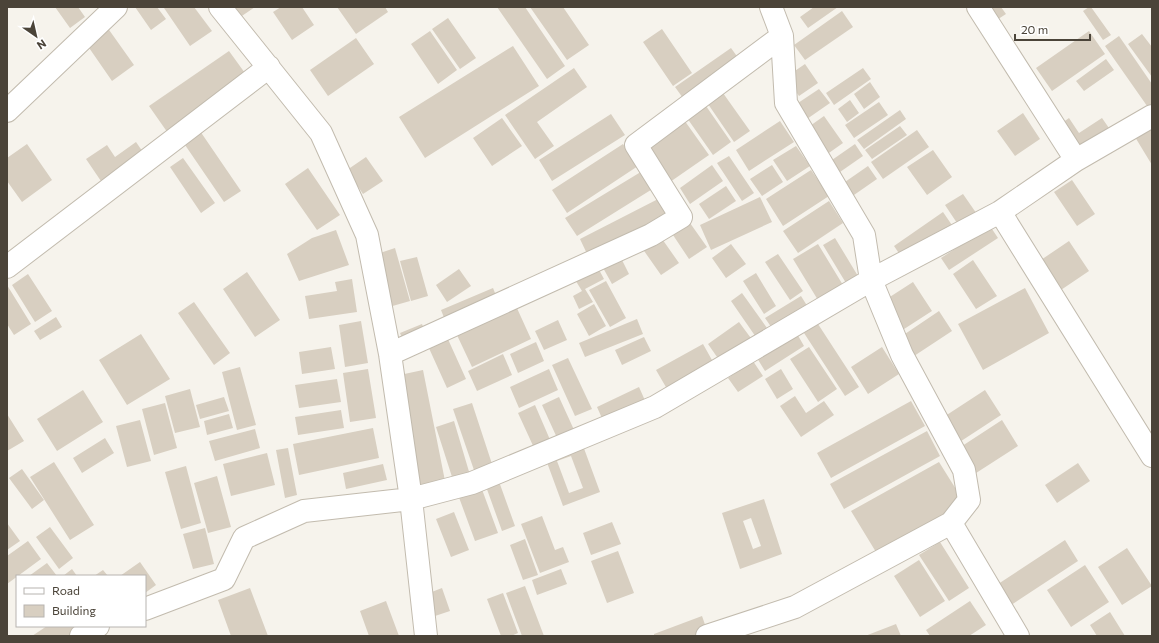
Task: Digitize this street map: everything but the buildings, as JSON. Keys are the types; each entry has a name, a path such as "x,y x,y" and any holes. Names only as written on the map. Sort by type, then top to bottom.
{"street":[{"path":"7,111 116,7"},
{"path":"220,7 322,133 368,235 390,354 411,499 426,636"},
{"path":"707,636 795,607 951,524 969,500 964,470 902,355 871,280 864,235 786,103 782,36 770,7"},
{"path":"978,7 1076,160"},
{"path":"390,354 651,235 680,217 636,145 782,36"},
{"path":"7,268 269,67"},
{"path":"146,609 224,579 244,538 304,510 411,499 472,483 655,406 871,280 1000,212 1076,160 1152,116"},
{"path":"1000,212 1152,456"},
{"path":"951,524 1018,636"},
{"path":"81,636 96,627"}]}
